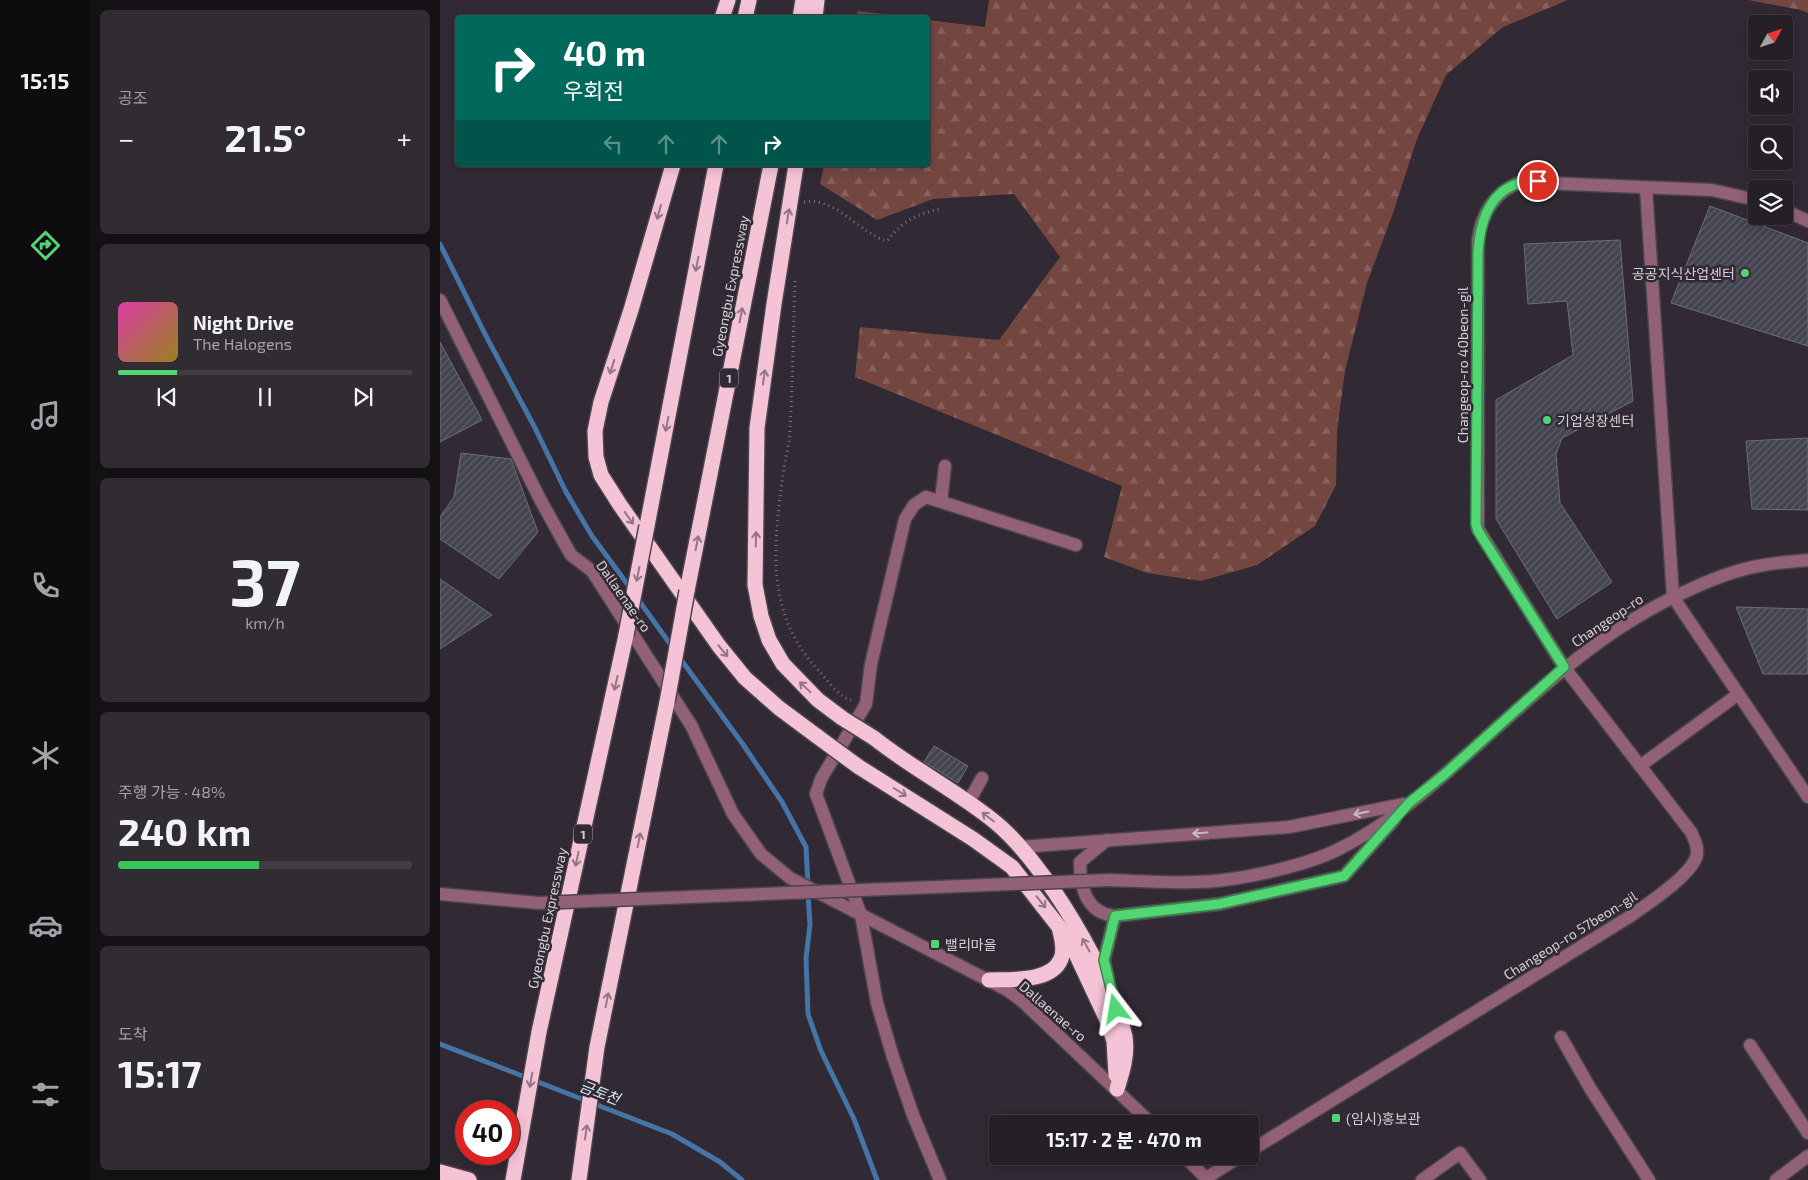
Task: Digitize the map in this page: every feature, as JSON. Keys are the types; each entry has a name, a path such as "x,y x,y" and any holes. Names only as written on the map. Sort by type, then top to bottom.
{"highway":[{"path":"723,15 728,0"},
{"path":"746,15 748,0"},
{"path":"800,15 803,0"},
{"path":"815,15 817,0"},
{"path":"672,167 631,310 600,402 595,431 596,457 601,475 719,646 745,678 779,708 818,738 859,767 973,839 1012,867 1070,941 1107,1020 1114,1041 1118,1089"},
{"name":"Gyeongbu Expressway","path":"513,1180 539,1032 648,526 716,167"},
{"name":"Gyeongbu Expressway","path":"579,1180 597,1047 667,702 771,167"},
{"path":"796,167 757,428 755,585 761,616 769,640 783,664 811,693 842,718 874,738 996,823 1020,846 1071,916 1090,951 1116,1009 1125,1038 1126,1054 1118,1089"},
{"path":"989,980 1024,978 1049,972 1061,958 1063,948 1059,925"},
{"path":"440,1172 470,1180"}],"street":[{"name":"Changeop-ro 40beon-gil","path":"1564,667 1476,525 1479,232 1488,208 1503,192 1521,182 1723,192 1748,198"},
{"path":"1646,188 1673,597 1808,797"},
{"path":"1793,214 1808,221"},
{"name":"Dallaenae-ro","path":"440,300 541,501 571,555 592,571 691,725 733,814 761,854 790,878 989,980 1022,1001 1118,1089 1143,1115"},
{"path":"941,501 945,466"},
{"path":"940,1180 913,1115 877,1003 861,915 816,794 821,779 866,704 871,664 905,519 914,505 926,497 1076,545"},
{"name":"Changeop-ro","path":"1409,803 1445,774 1564,667 1629,620 1673,597 1737,572 1763,565 1808,560"},
{"name":"Changeop-ro 57beon-gil","path":"1259,1144 1616,926 1658,897 1684,874 1695,860 1696,843 1691,832 1564,667"},
{"path":"1640,766 1737,694"},
{"path":"968,803 982,778"},
{"path":"1020,846 1289,827 1409,803"},
{"path":"440,894 538,903 1110,880 1196,882 1252,874 1337,850 1379,825 1409,803"},
{"path":"1107,840 1080,862 1080,884 1091,904 1104,915 1115,916 1219,904 1344,876 1409,803"},
{"path":"1115,916 1104,960 1116,1009"},
{"path":"1561,1037 1590,1088 1649,1180"},
{"path":"1750,1045 1808,1134"},
{"path":"1422,1180 1460,1152 1480,1180"},
{"path":"1776,1180 1808,1156"},
{"path":"1193,1165 1207,1179 1228,1165"}],"path":[{"path":"800,208 803,202 823,202 876,238 887,241 897,228 912,216 942,209"},
{"path":"795,275 790,431 784,465 776,555 778,596 792,636 803,654 849,700 866,704"}],"green space":[{"path":"989,0 1568,0 1503,27 1446,75 1417,139 1393,213 1367,283 1345,371 1337,431 1336,485 1315,526 1257,565 1201,581 1147,573 1104,557 1122,486 855,377 860,327 999,340 1060,257 1014,194 933,199 877,220 820,184 824,167 930,167 930,20 985,27"},
{"path":"1748,0 1808,0 1808,13 1801,10"},
{"path":"858,11 893,15 857,15"}],"building":[{"name":"공공지식산업센터","path":"1710,206 1748,220 1748,225 1760,225 1808,243 1808,346 1671,303"},
{"name":"기업성장센터","path":"1620,240 1633,401 1562,438 1556,454 1560,503 1612,582 1557,619 1496,519 1496,400 1573,355 1567,301 1528,304 1524,244"},
{"path":"440,342 482,420 440,442"},
{"path":"1808,438 1808,510 1752,509 1746,441"},
{"path":"461,453 511,459 538,532 499,579 440,539 440,517 454,497"},
{"path":"440,579 492,615 440,649"},
{"path":"1736,607 1808,609 1808,674 1763,674"},
{"path":"934,746 968,766 958,783 924,762"}],"waterway":[{"path":"440,244 566,492 592,536 631,589"},
{"path":"637,598 673,648"},
{"path":"679,657 742,743 782,802 806,847 808,885"},
{"path":"808,893 810,925 806,958 808,1014 821,1051 854,1119 877,1180"},
{"name":"금토천","path":"440,1044 672,1134 720,1162 742,1180"}],"place":[{"name":"공공지식산업센터","path":"1745,273"},
{"name":"기업성장센터","path":"1547,420"},
{"name":"밸리마을","path":"935,944"},
{"name":"(임시)홍보관","path":"1336,1118"}],"route":[{"path":"1116,1009 1104,960 1115,916 1219,904 1344,876 1409,803 1445,774 1564,667 1478,531 1476,524 1478,253 1480,225 1488,208 1509,187 1521,182 1538,181"}]}
